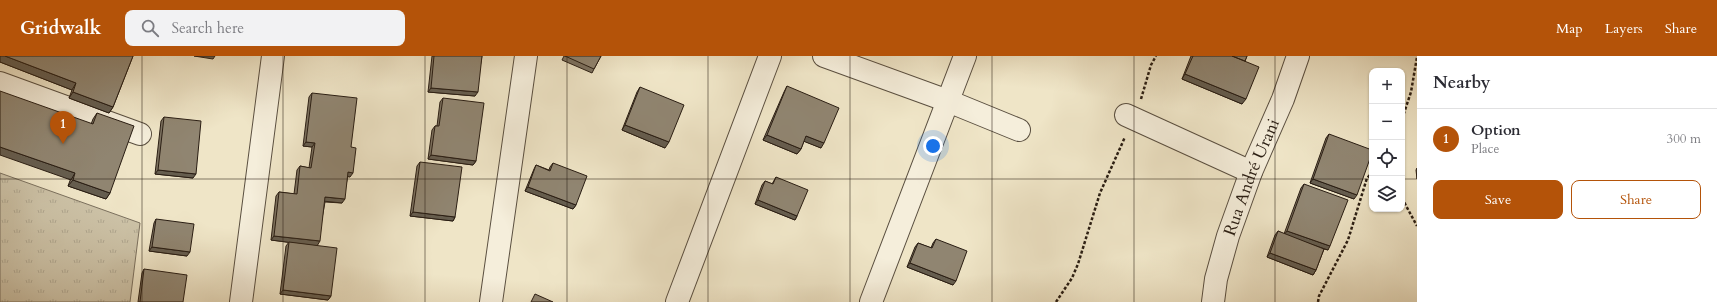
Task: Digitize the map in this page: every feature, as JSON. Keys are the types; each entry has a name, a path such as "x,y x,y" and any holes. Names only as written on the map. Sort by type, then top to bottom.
{"street":[{"path":"241,302 273,56"},
{"path":"491,302 526,56"},
{"path":"678,302 770,56"},
{"path":"824,56 948,101 1019,130"},
{"path":"871,302 965,56"},
{"name":"Rua André Urani","path":"1214,302 1216,279 1228,236 1251,172 1283,99 1298,56"},
{"path":"0,84 140,134"},
{"path":"1130,117 1251,172"}],"path":[{"path":"1056,302 1074,271 1100,193 1151,65 1156,56"},
{"path":"1405,111 1411,92 1417,57"},
{"path":"1318,302 1319,296 1348,240 1370,176"},
{"path":"1405,204 1417,226"}],"green space":[{"path":"0,173 140,223 130,302 0,302"}],"building":[{"path":"5,56 133,56 113,107 73,92 76,83"},
{"path":"434,56 482,56 478,92 431,88"},
{"path":"565,56 601,56 594,69"},
{"path":"1193,56 1232,56 1259,67 1246,99 1185,74"},
{"path":"1232,56 1247,56 1245,61"},
{"path":"787,86 839,108 824,143 806,136 801,149 767,135"},
{"path":"640,87 684,105 669,142 625,125"},
{"path":"0,91 93,124 97,113 134,126 110,193 73,180 75,173 0,147"},
{"path":"312,93 357,98 351,147 356,148 353,173 348,172 345,199 325,197 320,241 274,236 279,192 297,194 300,166 311,168 315,143 306,142"},
{"path":"443,98 484,103 476,161 431,155 435,126 439,126"},
{"path":"164,117 201,121 196,174 158,170"},
{"path":"1329,134 1369,149 1369,161 1357,195 1313,179"},
{"path":"420,162 462,167 455,217 413,212"},
{"path":"553,163 587,176 576,205 528,187 536,165 550,171"},
{"path":"776,177 808,190 797,216 758,200 765,181 773,184"},
{"path":"1304,184 1348,200 1330,246 1287,231"},
{"path":"156,219 194,224 190,252 152,247"},
{"path":"1278,231 1324,249 1316,270 1270,253"},
{"path":"936,239 967,251 956,281 910,263 918,243 932,248"},
{"path":"289,242 337,248 331,296 283,290"},
{"path":"144,269 187,275 183,302 140,302"},
{"path":"535,294 553,302 531,302"}],"place":[{"name":"Option","path":"63,144"}]}
